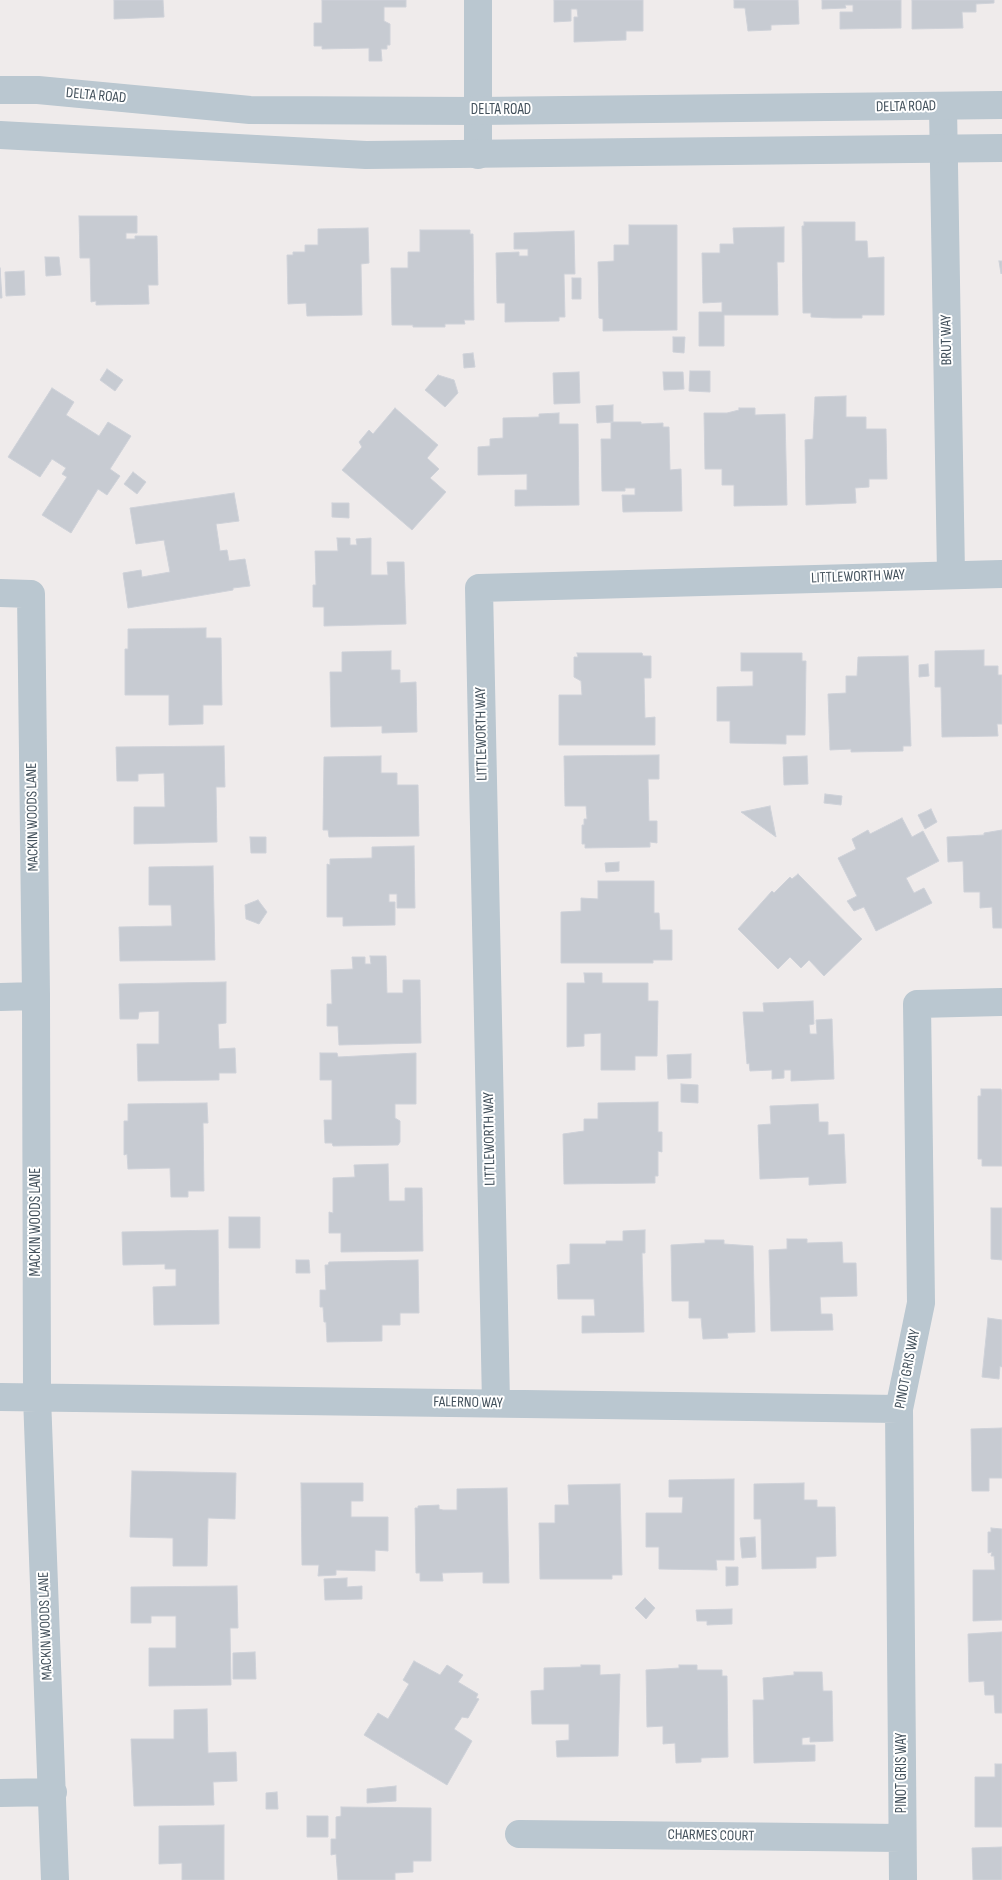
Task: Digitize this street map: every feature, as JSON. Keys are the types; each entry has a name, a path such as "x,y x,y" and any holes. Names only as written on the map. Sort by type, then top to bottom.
{"street":[{"path":"478,0 478,155"},
{"name":"DELTA ROAD","path":"0,90 38,90 250,110 479,111 1002,105"},
{"name":"BRUT WAY","path":"943,106 942,149 951,574"},
{"path":"0,135 366,155 1002,148"},
{"name":"LITTLEWORTH WAY","path":"496,1403 480,588 1002,574"},
{"name":"MACKIN WOODS LANE","path":"0,593 31,594 36,996 36,1396 55,1880"},
{"path":"0,997 36,996"},
{"name":"PINOT GRIS WAY","path":"903,1880 899,1409 921,1303 917,1004 1002,1002"},
{"name":"FALERNO WAY","path":"0,1397 899,1409"},
{"path":"0,1793 53,1792"},
{"name":"CHARMES COURT","path":"520,1834 902,1838"}],"building":[{"path":"114,0 163,0 164,17 114,19"},
{"path":"322,0 406,0 406,7 384,7 384,21 390,24 390,45 387,45 387,49 381,49 382,61 369,61 369,48 322,49 322,46 314,46 314,23 322,23"},
{"path":"554,0 643,0 643,31 626,31 626,40 574,42 574,17 578,17 577,9 571,9 571,21 554,22"},
{"path":"734,0 798,0 799,24 771,25 771,30 748,31 745,8 734,8"},
{"path":"822,0 901,0 901,28 840,29 840,12 853,12 853,5 845,5 846,8 822,9"},
{"path":"912,0 994,0 994,3 976,4 976,12 962,12 963,28 912,29"},
{"path":"79,216 137,216 137,233 126,233 126,239 135,239 135,236 157,236 158,285 148,285 149,304 96,305 96,301 91,302 90,258 80,258"},
{"path":"804,222 855,222 855,241 867,241 868,258 884,257 884,315 862,315 862,318 833,318 811,317 811,313 803,313 802,226 804,226"},
{"path":"629,225 677,225 677,330 603,331 603,319 599,318 598,262 614,261 614,245 629,245"},
{"path":"784,227 784,262 777,262 778,315 724,315 724,346 699,346 699,312 722,312 722,302 703,303 702,253 720,253 720,244 734,244 733,228"},
{"path":"368,228 369,263 361,264 362,315 307,316 306,303 288,304 287,255 293,255 293,252 305,252 305,245 318,245 318,229"},
{"path":"420,230 470,230 470,234 473,234 474,320 464,320 465,324 445,324 445,327 392,325 391,268 408,268 408,252 420,252"},
{"path":"574,231 575,274 564,274 565,317 559,317 559,321 505,322 505,303 497,303 496,253 519,252 519,256 528,256 528,249 514,249 514,233"},
{"path":"45,257 59,257 61,275 46,276"},
{"path":"999,261 1002,261 1001,274"},
{"path":"0,268 2,298 0,298"},
{"path":"24,271 25,295 6,296 5,272"},
{"path":"572,278 581,278 581,299 572,299"},
{"path":"673,337 685,337 684,353 673,352"},
{"path":"473,353 475,367 464,368 463,354"},
{"path":"107,369 123,380 115,391 100,380"},
{"path":"690,371 710,371 710,392 689,391"},
{"path":"579,372 580,403 554,404 553,373"},
{"path":"663,372 683,372 684,389 664,390"},
{"path":"438,375 454,380 458,393 445,407 425,390"},
{"path":"52,388 74,402 66,415 99,436 108,422 131,436 110,469 120,476 107,495 98,489 71,533 42,515 67,477 62,474 66,468 52,459 40,477 8,457"},
{"path":"846,396 846,417 866,417 866,429 886,429 887,479 869,479 869,487 855,488 856,503 806,505 805,440 813,439 815,397"},
{"path":"613,405 613,422 597,423 596,406"},
{"path":"395,408 438,445 427,458 439,469 430,478 446,492 412,530 342,470 362,447 359,442 369,430 373,434"},
{"path":"739,408 755,408 755,415 785,414 787,505 734,506 734,485 722,485 722,469 705,469 704,413 727,413 739,410"},
{"path":"559,413 559,424 578,424 579,505 515,506 515,490 527,490 527,474 478,475 478,447 490,446 490,439 503,438 503,418 539,417 539,414"},
{"path":"611,422 663,423 663,427 669,427 670,470 681,469 682,511 623,512 622,495 635,495 635,488 625,488 625,491 602,491 601,439 611,439"},
{"path":"133,472 146,482 137,494 124,484"},
{"path":"234,493 239,521 216,524 220,551 227,550 229,561 245,559 250,586 128,608 123,573 141,570 142,577 170,572 164,540 136,544 130,508"},
{"path":"332,503 349,503 349,518 332,517"},
{"path":"337,538 350,538 350,545 357,545 356,539 371,538 371,575 388,575 387,562 404,562 406,624 324,626 324,607 313,607 313,585 316,585 315,551 338,551"},
{"path":"206,628 206,638 221,638 222,705 203,705 203,724 169,725 169,695 125,695 125,649 128,649 128,629"},
{"path":"984,650 984,666 998,666 998,675 1002,675 1002,724 997,724 998,736 942,737 941,687 935,687 935,651"},
{"path":"391,651 391,670 400,670 400,683 416,682 417,732 382,733 382,726 331,727 330,672 342,672 342,652"},
{"path":"577,653 642,653 643,656 651,656 651,678 644,678 645,718 655,717 655,745 559,745 559,695 582,695 581,681 574,677 574,657 578,657"},
{"path":"741,653 802,653 802,661 806,661 805,735 786,735 786,744 730,743 730,721 717,721 717,687 753,686 753,671 741,671"},
{"path":"908,656 911,746 903,746 903,751 851,752 851,749 830,750 828,694 846,693 846,676 857,676 858,657"},
{"path":"928,664 929,676 919,677 919,665"},
{"path":"224,746 225,787 216,787 217,842 134,844 134,807 165,807 164,773 138,774 138,781 117,781 116,747"},
{"path":"659,755 659,779 648,779 649,821 657,821 657,843 650,842 650,847 585,848 585,844 582,844 582,825 584,825 584,819 587,819 586,806 565,806 564,756"},
{"path":"381,756 381,773 397,773 397,785 418,785 419,836 329,837 328,830 323,830 324,757"},
{"path":"807,756 808,784 784,785 783,757"},
{"path":"825,794 842,796 841,805 824,803"},
{"path":"770,806 776,837 741,812"},
{"path":"931,809 937,822 925,829 918,815"},
{"path":"902,818 912,837 923,831 939,861 906,878 914,893 924,888 932,903 876,931 864,907 854,911 847,901 857,896 838,858 856,849 852,839 868,830 870,834"},
{"path":"1002,830 1002,928 993,928 992,907 980,908 980,892 964,892 963,861 948,862 947,837 984,835 984,833"},
{"path":"250,837 266,837 266,853 251,853"},
{"path":"414,846 415,908 397,908 397,894 389,894 389,902 395,902 395,925 343,926 343,917 327,917 327,864 330,865 330,859 372,858 372,847"},
{"path":"619,862 619,871 606,872 605,863"},
{"path":"213,866 215,960 120,961 119,927 172,926 171,905 149,905 149,867"},
{"path":"798,874 862,939 824,976 809,960 801,968 790,957 778,969 738,929 772,891 774,893 790,877 792,879"},
{"path":"598,881 654,881 654,913 659,913 660,930 672,930 672,960 653,960 653,963 561,963 561,912 581,911 581,898 598,899"},
{"path":"258,900 267,912 259,924 246,919 245,905"},
{"path":"370,956 386,956 387,993 403,993 403,980 420,980 421,1043 339,1045 338,1026 327,1026 327,1004 332,1004 331,970 353,969 352,957 365,957 365,964 371,964"},
{"path":"584,973 602,973 602,983 648,983 648,1001 658,1001 657,1056 635,1056 635,1070 601,1070 601,1033 584,1034 584,1046 567,1047 567,983 585,983"},
{"path":"226,982 226,1023 218,1024 219,1049 235,1048 236,1073 219,1073 219,1080 138,1081 137,1044 159,1044 159,1011 139,1012 138,1019 120,1019 119,984"},
{"path":"813,1001 814,1024 809,1025 810,1034 817,1034 816,1020 832,1019 834,1079 791,1081 791,1070 784,1070 784,1078 772,1079 772,1070 750,1071 749,1063 747,1064 743,1012 764,1012 763,1003"},
{"path":"320,1053 337,1053 338,1057 416,1053 416,1104 395,1104 395,1118 400,1121 400,1142 398,1145 333,1146 332,1143 325,1143 324,1120 332,1120 332,1080 320,1080"},
{"path":"691,1054 691,1078 668,1079 667,1055"},
{"path":"681,1084 698,1085 698,1103 681,1102"},
{"path":"981,1089 1001,1089 1002,1092 1002,1166 982,1166 982,1159 978,1159 978,1096 981,1096"},
{"path":"658,1102 658,1132 662,1132 662,1152 658,1151 658,1176 655,1176 655,1183 564,1184 563,1134 584,1131 584,1119 598,1119 598,1103"},
{"path":"207,1103 208,1123 203,1123 204,1191 188,1191 188,1197 171,1197 170,1168 128,1169 127,1154 124,1155 124,1121 128,1121 128,1104"},
{"path":"818,1104 819,1122 828,1122 828,1135 844,1134 846,1183 809,1185 809,1177 760,1179 758,1125 771,1124 770,1106"},
{"path":"388,1164 389,1201 405,1201 405,1188 422,1188 423,1251 341,1252 341,1233 329,1233 329,1212 333,1213 333,1178 355,1177 354,1165"},
{"path":"991,1208 1002,1208 1002,1260 991,1259"},
{"path":"229,1217 260,1217 260,1248 229,1248"},
{"path":"218,1230 219,1324 154,1325 153,1287 176,1286 176,1269 165,1269 165,1264 123,1265 122,1232"},
{"path":"645,1230 645,1253 642,1253 644,1332 582,1333 582,1316 595,1316 594,1299 558,1299 557,1265 570,1264 570,1244 606,1244 606,1241 623,1241 623,1231"},
{"path":"787,1239 807,1239 807,1243 842,1242 843,1263 856,1263 857,1296 820,1297 821,1314 832,1314 833,1330 771,1331 769,1250 787,1249"},
{"path":"705,1240 724,1240 724,1244 753,1246 755,1332 727,1333 728,1338 703,1339 701,1318 689,1318 689,1301 672,1301 671,1245 705,1243"},
{"path":"296,1260 309,1260 310,1273 296,1273"},
{"path":"418,1260 419,1313 400,1313 400,1325 382,1325 382,1341 327,1342 323,1307 320,1307 320,1290 326,1290 325,1265 328,1265 329,1262"},
{"path":"988,1318 1002,1320 1002,1367 1000,1366 999,1379 982,1377"},
{"path":"1002,1428 1002,1478 989,1478 989,1491 972,1491 971,1429"},
{"path":"132,1471 236,1473 235,1519 208,1518 207,1566 173,1566 173,1538 130,1537"},
{"path":"734,1479 734,1560 716,1560 717,1570 659,1569 659,1547 646,1547 646,1513 682,1513 683,1497 669,1497 669,1480"},
{"path":"301,1483 363,1483 363,1501 351,1501 351,1517 388,1517 388,1551 375,1550 375,1571 336,1570 336,1575 318,1576 319,1565 302,1565"},
{"path":"804,1483 804,1500 817,1500 817,1507 835,1507 836,1556 816,1557 816,1568 762,1569 761,1519 754,1519 754,1484"},
{"path":"620,1484 622,1575 612,1575 612,1579 540,1579 539,1523 555,1523 555,1505 569,1505 568,1485"},
{"path":"507,1488 509,1583 483,1583 483,1572 442,1573 443,1581 420,1581 420,1573 416,1573 415,1508 418,1508 418,1506 439,1505 439,1509 457,1510 457,1489"},
{"path":"991,1528 1002,1529 1002,1620 973,1621 973,1570 995,1570 994,1556 991,1556 992,1552 988,1553 988,1532 991,1532"},
{"path":"755,1537 756,1557 742,1558 740,1538"},
{"path":"726,1567 738,1567 738,1585 726,1586"},
{"path":"347,1578 347,1587 362,1586 362,1599 325,1600 324,1579"},
{"path":"237,1586 238,1628 230,1628 231,1685 149,1686 149,1648 176,1648 176,1616 151,1616 151,1623 131,1623 131,1587"},
{"path":"645,1598 655,1608 646,1619 635,1608"},
{"path":"732,1609 732,1624 707,1625 707,1621 697,1621 696,1610"},
{"path":"1002,1632 1002,1713 995,1713 994,1695 985,1695 984,1681 969,1682 968,1634"},
{"path":"255,1652 256,1679 233,1679 233,1653"},
{"path":"414,1661 440,1675 447,1665 463,1675 458,1682 478,1694 476,1698 479,1699 468,1718 462,1717 454,1729 472,1741 447,1785 364,1735 378,1713 388,1719 409,1684 403,1680"},
{"path":"581,1665 600,1665 600,1675 620,1674 618,1756 557,1757 556,1741 569,1740 569,1724 532,1724 531,1691 544,1690 544,1668 581,1667"},
{"path":"679,1665 697,1665 697,1670 722,1670 722,1676 727,1676 728,1757 701,1758 701,1762 676,1763 675,1743 663,1744 663,1726 647,1727 646,1670 679,1668"},
{"path":"794,1672 822,1672 823,1691 832,1691 833,1741 810,1742 810,1737 802,1738 802,1745 815,1745 815,1761 754,1763 753,1700 764,1700 763,1678 794,1675"},
{"path":"207,1709 208,1753 236,1752 237,1781 213,1782 214,1805 134,1806 131,1739 174,1739 174,1710"},
{"path":"995,1764 1002,1764 1002,1827 975,1827 975,1777 995,1777"},
{"path":"396,1786 396,1801 367,1803 367,1789"},
{"path":"277,1792 278,1809 266,1809 266,1793"},
{"path":"341,1807 431,1808 431,1861 413,1861 413,1872 395,1873 395,1880 338,1880 336,1854 331,1855 331,1839 336,1839 336,1817 341,1816"},
{"path":"307,1816 328,1816 328,1837 307,1837"},
{"path":"224,1825 224,1880 182,1880 182,1863 159,1864 159,1826"},
{"path":"1002,1847 1002,1880 973,1880 972,1848"}]}
